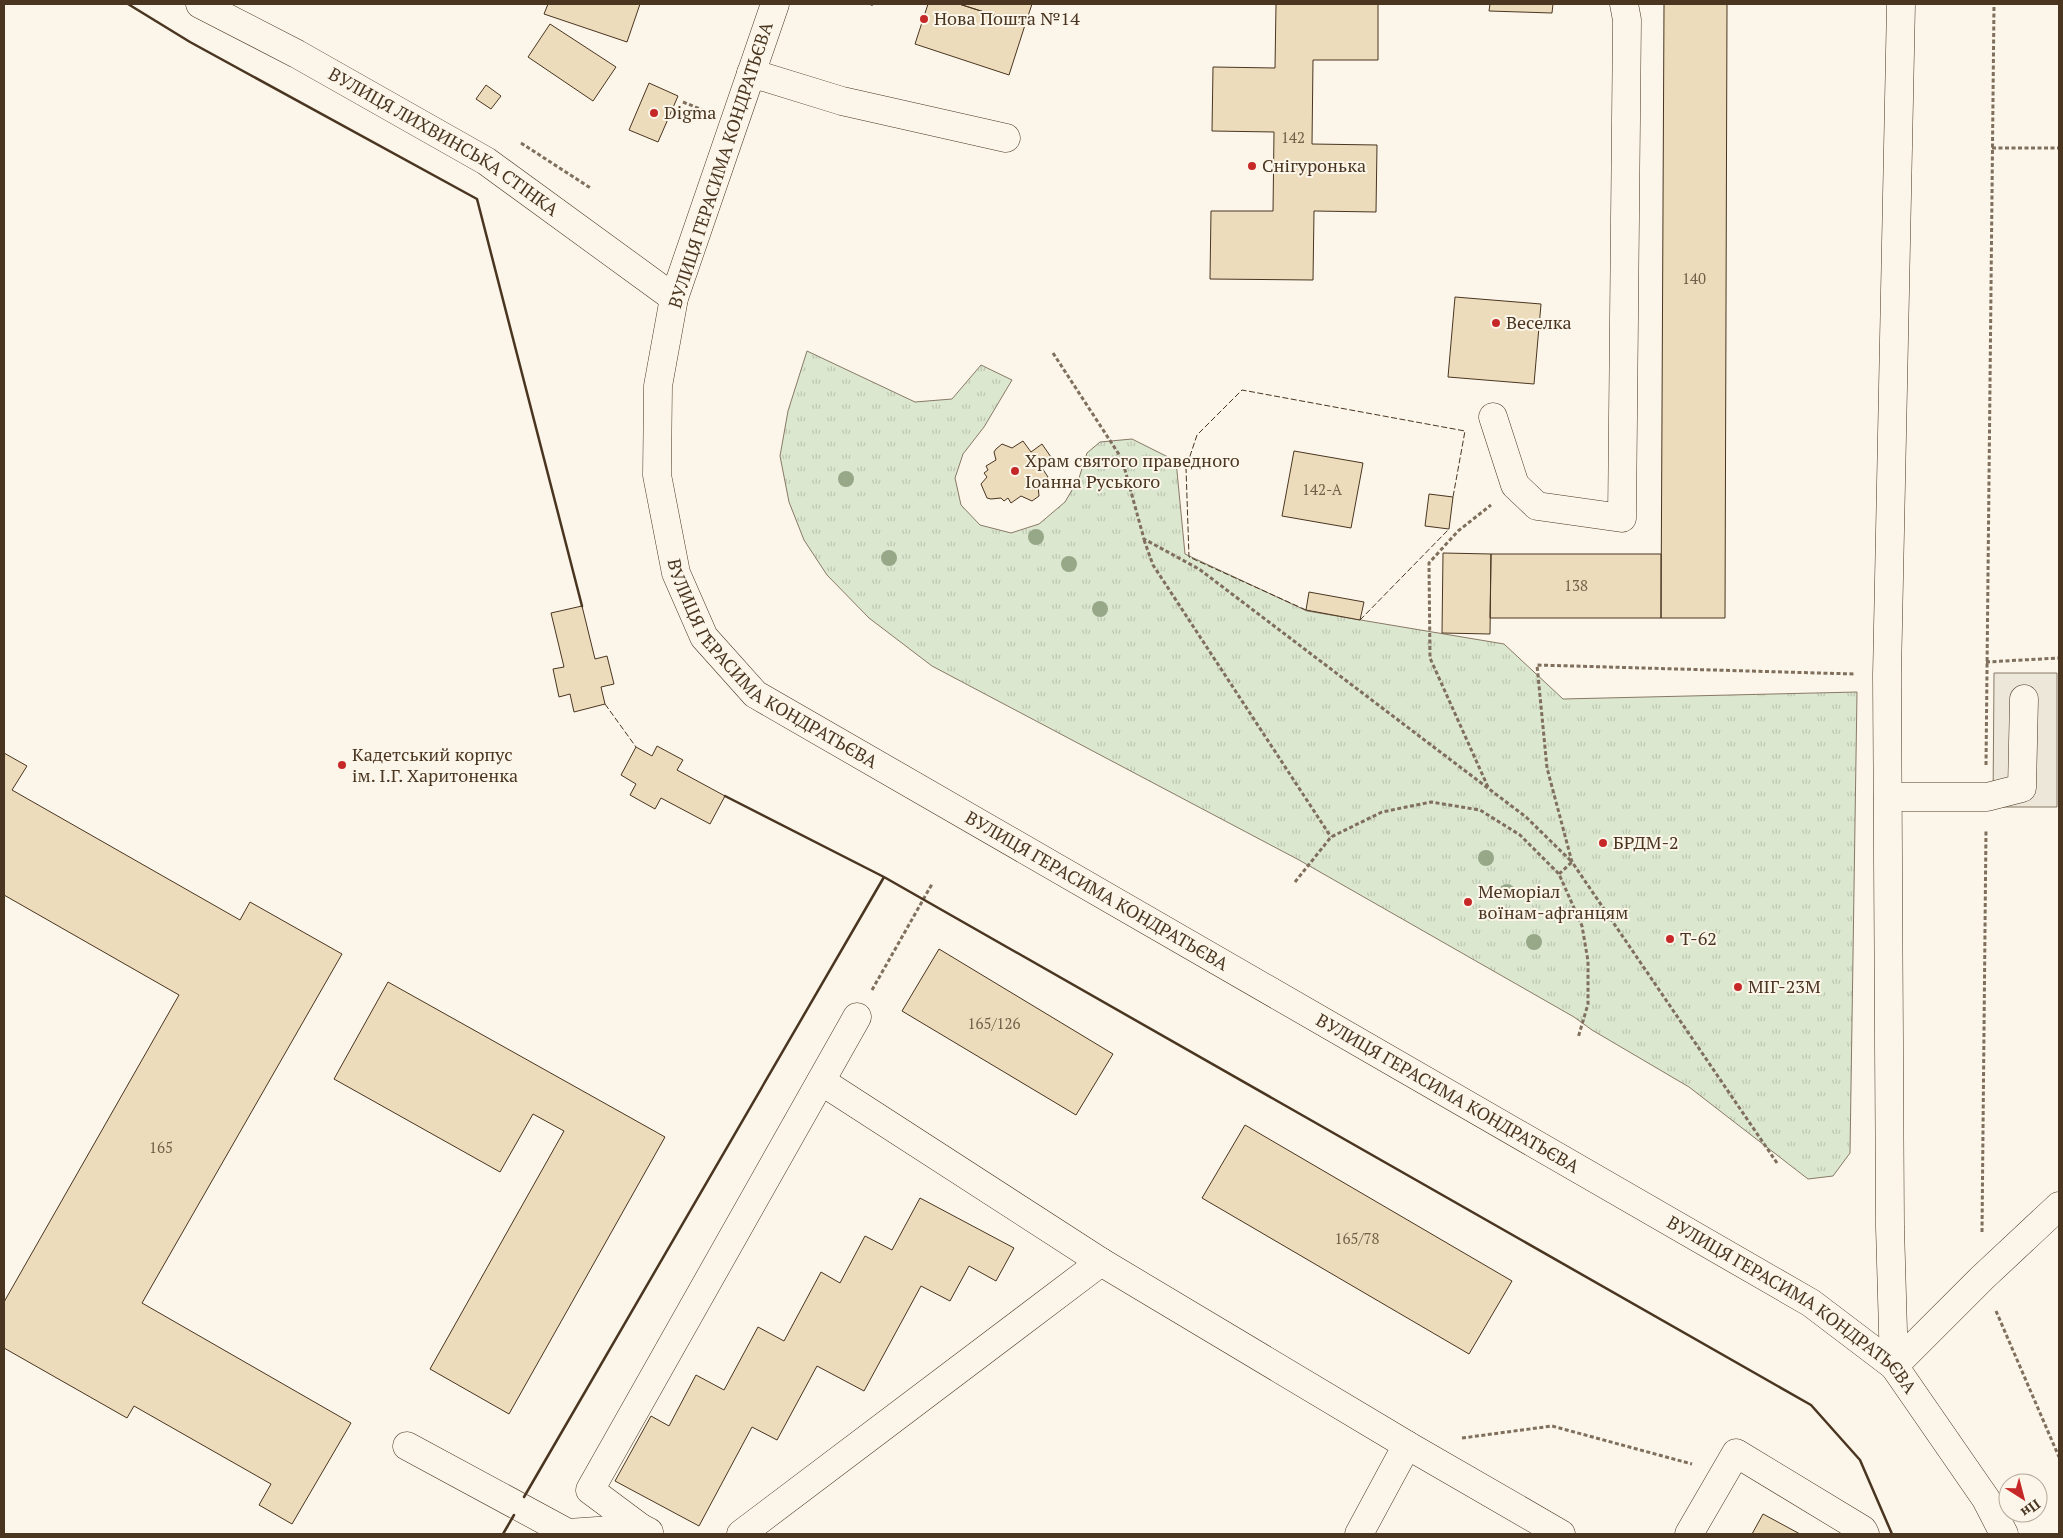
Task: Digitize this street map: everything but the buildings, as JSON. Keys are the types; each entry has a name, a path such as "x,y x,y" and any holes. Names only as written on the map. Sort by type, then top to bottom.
{"main road":[{"name":"ВУЛИЦЯ ЛИХВИНСЬКА СТІНКА","path":"200,4 298,54 486,161 674,298"},
{"name":"ВУЛИЦЯ ГЕРАСИМА КОНДРАТЬЄВА","path":"775,4 674,298 658,386 657,475 676,573 704,637 755,694 1811,1303 1894,1366 1986,1499 2004,1534"},
{"path":"1493,416 1515,485 1537,506 1622,518 1627,20 1624,4"},
{"path":"1894,1366 1887,675 1902,4"},
{"path":"751,73 842,101 1006,138"},
{"path":"1888,796 1986,797 2022,788 2024,699"},
{"path":"647,1531 590,1490 857,1017"},
{"path":"821,1080 1101,1262 1407,1445 1561,1534"},
{"path":"1894,1366 1982,1278 2059,1206"},
{"path":"741,1534 1101,1262"},
{"path":"1358,1534 1407,1445"},
{"path":"407,1446 568,1533 647,1531"},
{"path":"1689,1534 1736,1453 1863,1530 1865,1534"}],"path":[{"path":"1994,4 1986,662 1982,1278 2059,1457"},
{"path":"1992,148 2059,148"},
{"path":"1053,353 1122,459 1153,565 1330,837"},
{"path":"1488,787 1430,658 1429,563 1458,532 1515,485"},
{"path":"1144,539 1199,569 1488,787 1526,817 1572,862 1777,1164"},
{"path":"1986,662 2059,658"},
{"path":"1572,862 1547,768 1537,665 1887,675"},
{"path":"1295,882 1330,837 1382,812 1431,802 1480,810 1520,835 1559,874 1582,926 1588,961 1588,1004 1578,1038"},
{"path":"1559,874 1572,862"},
{"path":"857,1017 932,884"},
{"path":"1455,1438 1552,1426 1724,1473"}],"green space":[{"path":"807,351 915,402 952,399 981,365 1012,380 984,427 963,454 955,478 961,505 980,525 1011,533 1039,524 1065,502 1079,478 1087,453 1100,442 1132,439 1176,461 1185,554 1307,611 1504,644 1563,699 1857,692 1850,1153 1833,1176 1808,1179 1689,1087 1592,1030 1574,1017 1299,860 932,666 869,618 827,575 804,540 789,502 780,456 788,411"}],"shaded area":[{"path":"1994,673 2057,673 2057,807 1993,807"}],"fence":[{"path":"1306,610 1189,557 1186,468 1197,435 1242,390 1465,431 1453,497"},
{"path":"1360,620 1449,529"},
{"path":"605,704 636,747"}],"wall":[{"path":"128,4 190,42 477,199 582,606"},
{"path":"524,1497 884,877 725,796"},
{"path":"884,877 1811,1405 1860,1460 1892,1534"},
{"path":"503,1534 514,1515"}],"place":[{"name":"Нова Пошта №14","path":"924,19"},
{"name":"Digma","path":"654,113"},
{"name":"Снігуронька","path":"1252,166"},
{"name":"Веселка","path":"1496,323"},
{"name":"Храм святого праведного Іоанна Руського","path":"1015,471"},
{"name":"Кадетський корпус ім. І.Г. Харитоненка","path":"342,765"},
{"name":"БРДМ-2","path":"1603,843"},
{"name":"Меморіал воїнам-афганцям","path":"1468,902"},
{"name":"Т-62","path":"1670,939"},
{"name":"МІГ-23М","path":"1738,987"}]}
